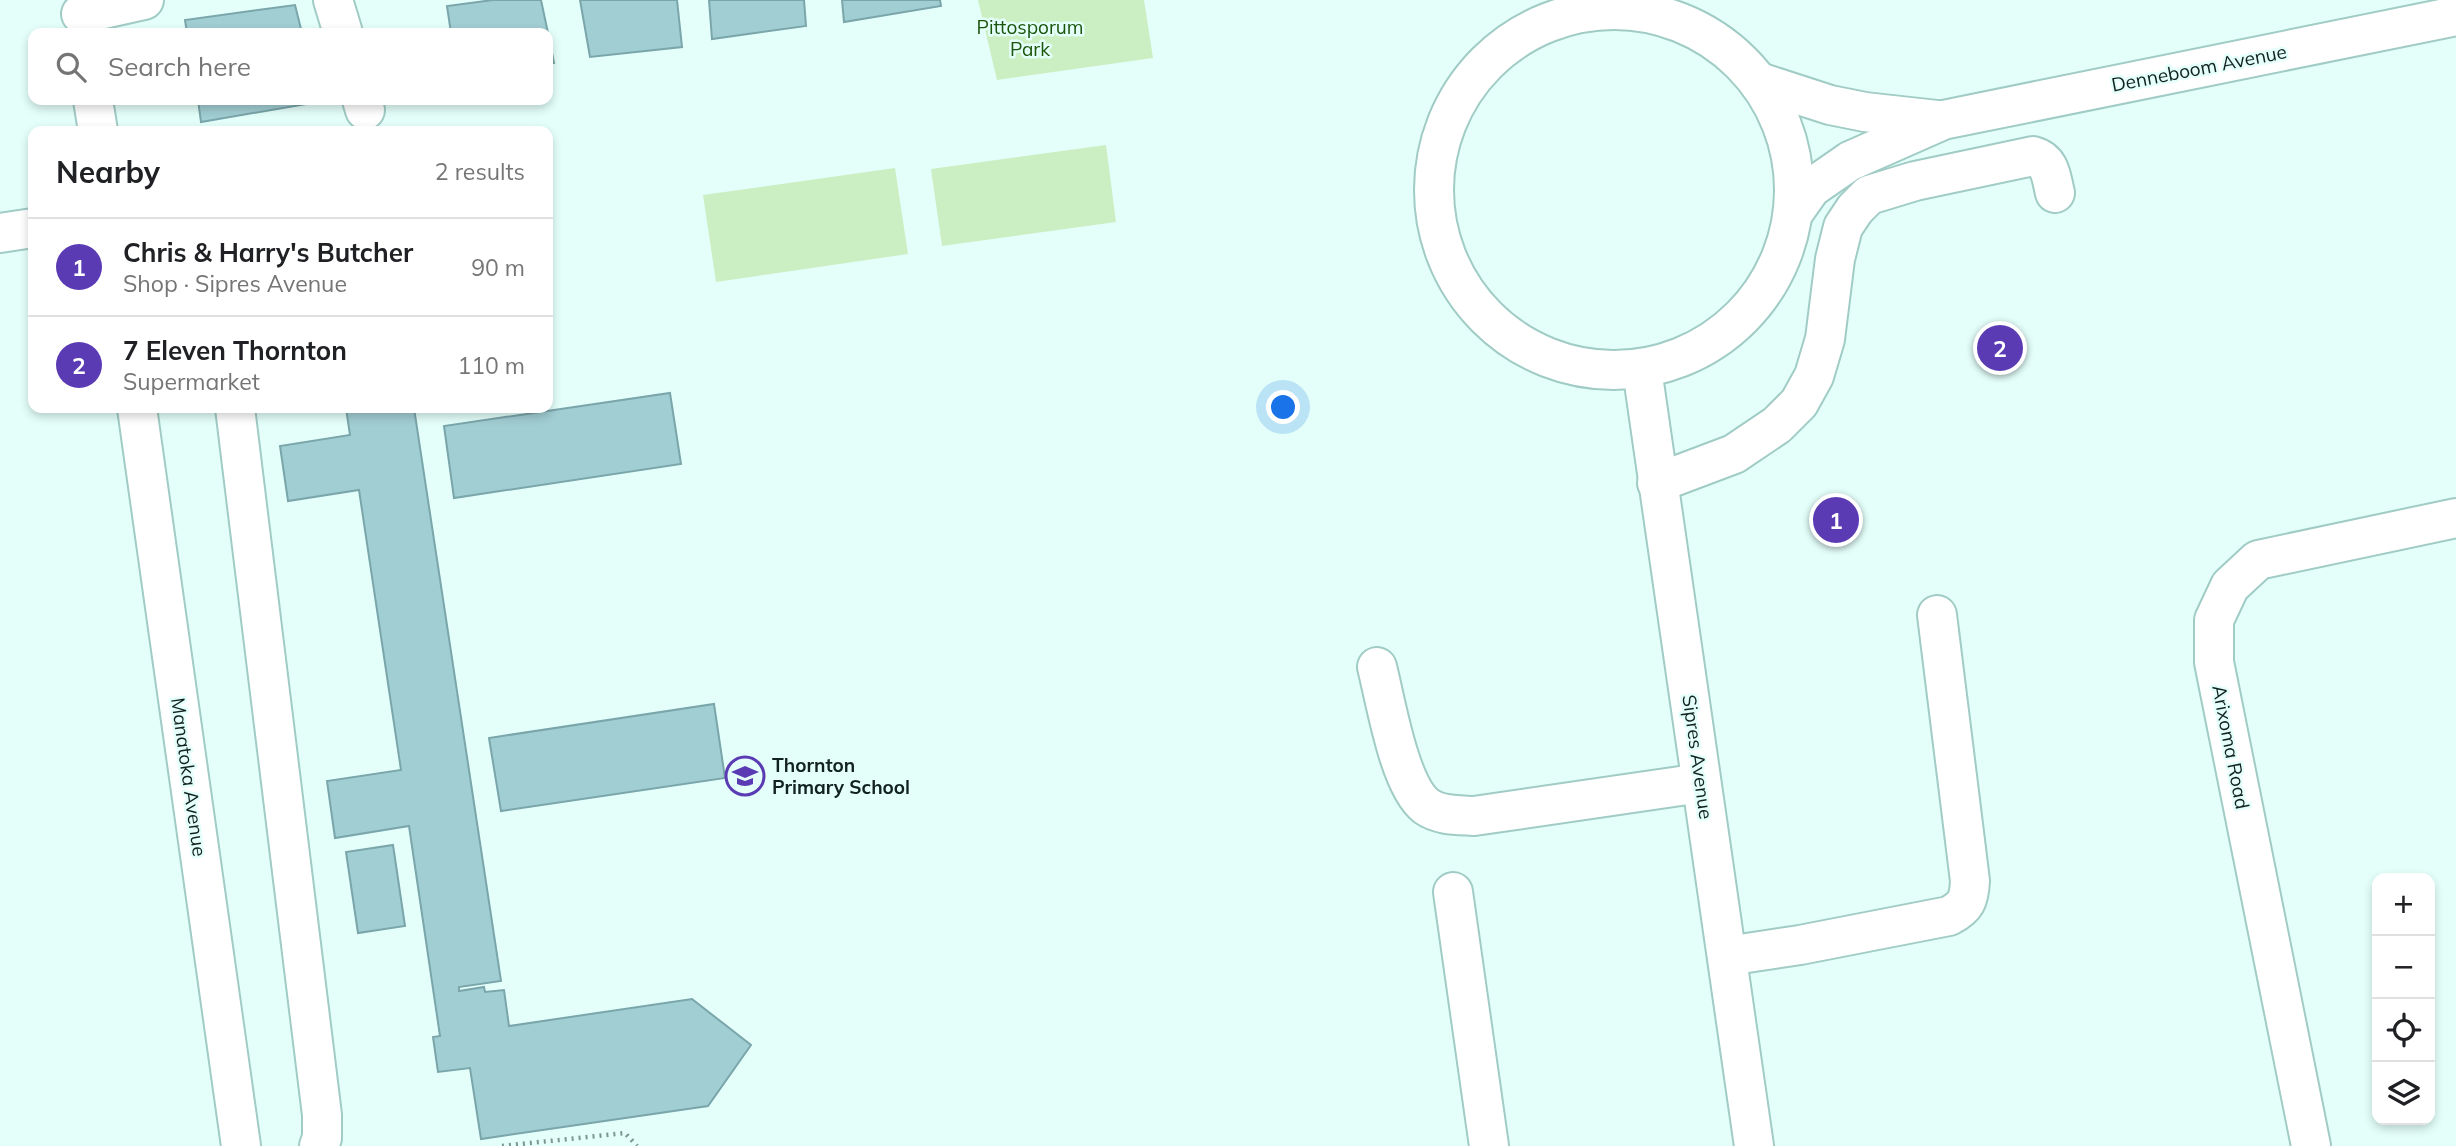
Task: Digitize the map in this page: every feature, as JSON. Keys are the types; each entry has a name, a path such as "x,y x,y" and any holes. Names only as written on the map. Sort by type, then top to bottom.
{"street":[{"path":"81,16 144,0"},
{"path":"333,0 341,28"},
{"path":"1569,7 1631,10 1661,16 1689,26 1716,41 1739,60 1759,82 1777,111 1789,144 1794,177 1794,212 1788,241 1777,269 1737,323 1709,344 1642,369 1609,371 1546,357 1517,343 1491,324 1469,300 1452,273 1440,243 1433,212 1433,179 1438,148 1448,117 1469,81 1497,51 1569,7"},
{"name":"Denneboom Avenue","path":"1794,212 1811,188 1850,161 1943,120 2456,16"},
{"name":"Denneboom Avenue","path":"1759,82 1830,105 1865,112 1943,120"},
{"path":"94,105 97,126"},
{"path":"1657,483 1734,454 1777,425 1799,403 1814,376 1825,339 1835,259 1843,227 1869,195 1915,181 2033,156 2043,159 2049,166 2054,193"},
{"path":"0,233 28,230"},
{"name":"Sipres Avenue","path":"1642,369 1754,1146"},
{"name":"Manatoka Avenue","path":"138,413 241,1146"},
{"path":"236,413 322,1115 322,1138 319,1146"},
{"name":"Arixoma Road","path":"2311,1146 2214,662 2214,620 2230,586 2258,560 2456,518"},
{"path":"1727,956 1800,946 1949,916 1962,909 1969,898 1970,881 1937,615"},
{"path":"1377,667 1403,769 1412,789 1427,806 1449,815 1474,816 1701,783"},
{"path":"1453,891 1489,1146"}],"path":[{"path":"502,1146 625,1133 637,1146"}],"green space":[{"name":"Pittosporum Park","path":"978,0 1144,0 1153,58 997,80"},
{"path":"1106,145 1116,222 942,246 931,169"},
{"path":"895,168 908,254 716,282 703,195"}],"building":[{"path":"493,0 541,0 547,28 450,28 447,6"},
{"path":"580,0 677,0 682,47 590,57"},
{"path":"709,0 804,0 806,26 712,39"},
{"path":"842,0 940,0 941,6 844,22"},
{"path":"295,5 301,28 186,28 185,20"},
{"path":"199,105 300,105 201,122"},
{"path":"670,393 681,464 454,498 444,426 533,413 553,413 553,410"},
{"path":"347,413 415,413 501,981 459,987 459,991 484,987 485,992 504,990 509,1026 692,999 751,1045 708,1106 481,1139 470,1068 438,1072 433,1037 440,1036 409,826 335,838 327,781 401,770 359,490 288,501 280,446 350,435"},
{"path":"714,704 725,778 501,811 489,738"},
{"path":"393,845 405,926 358,933 346,852"}],"place":[{"name":"7 Eleven Thornton","path":"2000,348"},
{"name":"Chris & Harry's Butcher","path":"1836,520"},
{"name":"Thornton Primary School","path":"745,776"}]}
